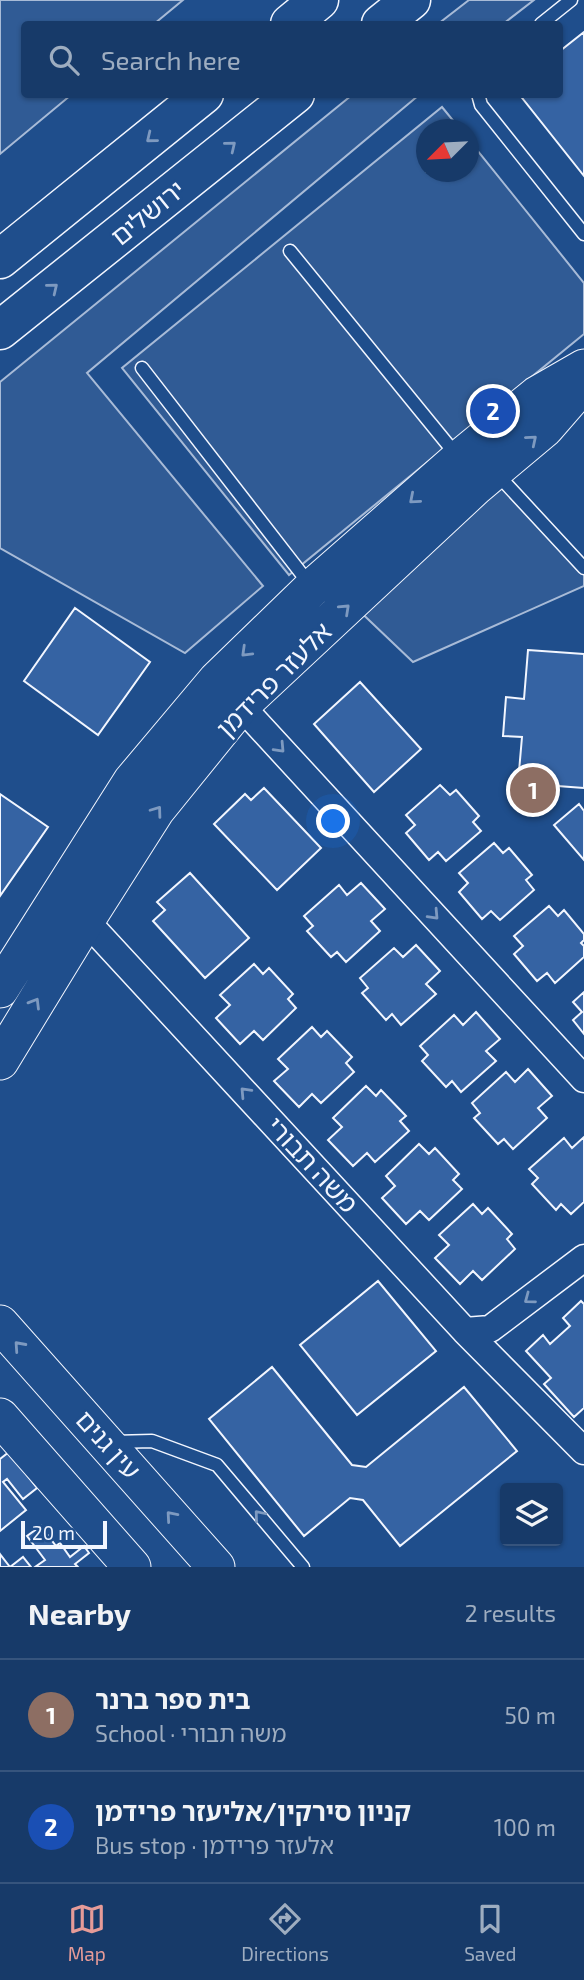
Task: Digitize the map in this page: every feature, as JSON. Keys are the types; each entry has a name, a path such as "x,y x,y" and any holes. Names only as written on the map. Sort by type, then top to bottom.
{"highway":[{"path":"294,21 319,0"},
{"path":"385,21 411,0"},
{"path":"0,258 199,98"},
{"name":"ירושלים","path":"0,330 290,98"}],"street":[{"name":"אלעזר פרידמן","path":"229,693 312,588 459,459 537,395 584,368"},
{"name":"אלעזר פרידמן","path":"0,1061 132,781 229,693 545,428 584,383"},
{"path":"229,693 584,1079"},
{"name":"אלעזר פרידמן","path":"0,989 73,908"},
{"name":"משה תבורי","path":"73,908 465,1331 584,1451"},
{"path":"465,1331 490,1329 584,1258"},
{"name":"עין גנים","path":"0,1324 216,1567"},
{"path":"0,1416 127,1565"}],"lane":[{"path":"545,21 571,0"},
{"path":"479,98 481,105 584,234"},
{"path":"290,251 459,459"},
{"path":"142,368 312,588"},
{"path":"495,471 584,568"},
{"path":"106,1443 152,1441 217,1465 303,1567"}],"shaded area":[{"path":"0,0 183,0 158,21 21,21 21,98 67,98 0,154"},
{"path":"469,0 534,0 507,21 442,21"},
{"path":"348,98 415,98 87,373 263,586 185,653 0,548 0,382"},
{"path":"442,107 452,119 427,119"},
{"path":"416,128 416,182 479,182 479,152 584,283 584,334 289,575 122,368"},
{"path":"495,471 584,568 584,586 413,662 351,603"}],"building":[{"path":"584,32 584,176 522,98 563,98 563,49"},
{"path":"75,608 150,662 98,735 24,681"},
{"path":"528,650 584,654 584,788 518,783 522,737 503,736 506,697 524,699"},
{"path":"360,682 421,749 374,792 314,724"},
{"path":"440,785 450,795 456,790 479,816 473,822 481,831 446,861 438,852 429,860 406,833 415,825 406,815"},
{"path":"264,788 321,848 277,890 214,824 245,794 251,800"},
{"path":"0,794 48,827 0,896"},
{"path":"579,804 584,811 584,860 554,825"},
{"path":"494,843 503,853 509,848 532,875 526,880 534,890 500,920 491,911 482,919 459,892 468,883 459,873"},
{"path":"190,873 249,938 205,978 153,921 165,910 157,902"},
{"path":"361,883 385,909 371,921 380,931 346,962 337,952 331,957 307,931 313,926 304,916 339,885 347,895"},
{"path":"549,906 558,916 564,910 584,934 581,943 584,946 584,957 555,983 547,973 537,981 514,954 523,946 514,936"},
{"path":"416,945 440,971 426,984 436,994 401,1025 392,1014 386,1020 362,993 368,988 360,978 394,948 403,957"},
{"path":"254,964 263,974 269,968 293,994 288,999 296,1008 263,1040 254,1031 240,1044 216,1018 230,1005 220,995"},
{"path":"584,992 584,1034 573,1020 582,1012 573,1002"},
{"path":"476,1012 500,1039 486,1051 496,1061 461,1092 452,1081 446,1087 422,1061 428,1055 420,1046 454,1015 463,1025"},
{"path":"312,1027 321,1037 327,1031 352,1057 346,1063 354,1072 321,1103 312,1094 299,1107 274,1081 288,1069 278,1059"},
{"path":"528,1069 552,1096 538,1108 547,1118 513,1149 504,1139 498,1144 474,1118 480,1113 472,1103 506,1072 515,1082"},
{"path":"366,1086 376,1096 381,1090 406,1116 400,1121 409,1131 375,1162 367,1153 353,1166 328,1140 342,1127 333,1118"},
{"path":"584,1137 584,1202 571,1214 561,1204 556,1210 532,1184 538,1178 529,1169 564,1138 572,1148"},
{"path":"419,1144 429,1154 435,1148 459,1174 453,1180 462,1189 429,1220 420,1211 406,1224 382,1198 395,1186 386,1176"},
{"path":"473,1204 482,1214 488,1208 512,1234 507,1239 515,1249 482,1280 473,1271 460,1284 435,1258 449,1245 439,1235"},
{"path":"378,1281 436,1351 357,1415 300,1345"},
{"path":"581,1301 584,1304 584,1408 574,1417 544,1384 551,1378 526,1351 543,1335 550,1344 570,1326 563,1318"},
{"path":"272,1367 352,1465 366,1467 464,1387 517,1451 400,1546 363,1500 350,1498 304,1536 209,1419"},
{"path":"9,1452 37,1488 23,1499 7,1479 3,1482 26,1510 0,1531 0,1459"},
{"path":"41,1526 56,1546 60,1543 70,1557 84,1546 89,1553 75,1564 78,1567 35,1567 45,1560 27,1536"},
{"path":"0,1554 10,1567 0,1567"},
{"path":"23,1557 31,1567 10,1567"}],"place":[{"name":"קניון סירקין/אליעזר פרידמן","path":"493,411"},
{"name":"בית ספר ברנר","path":"533,790"}]}
